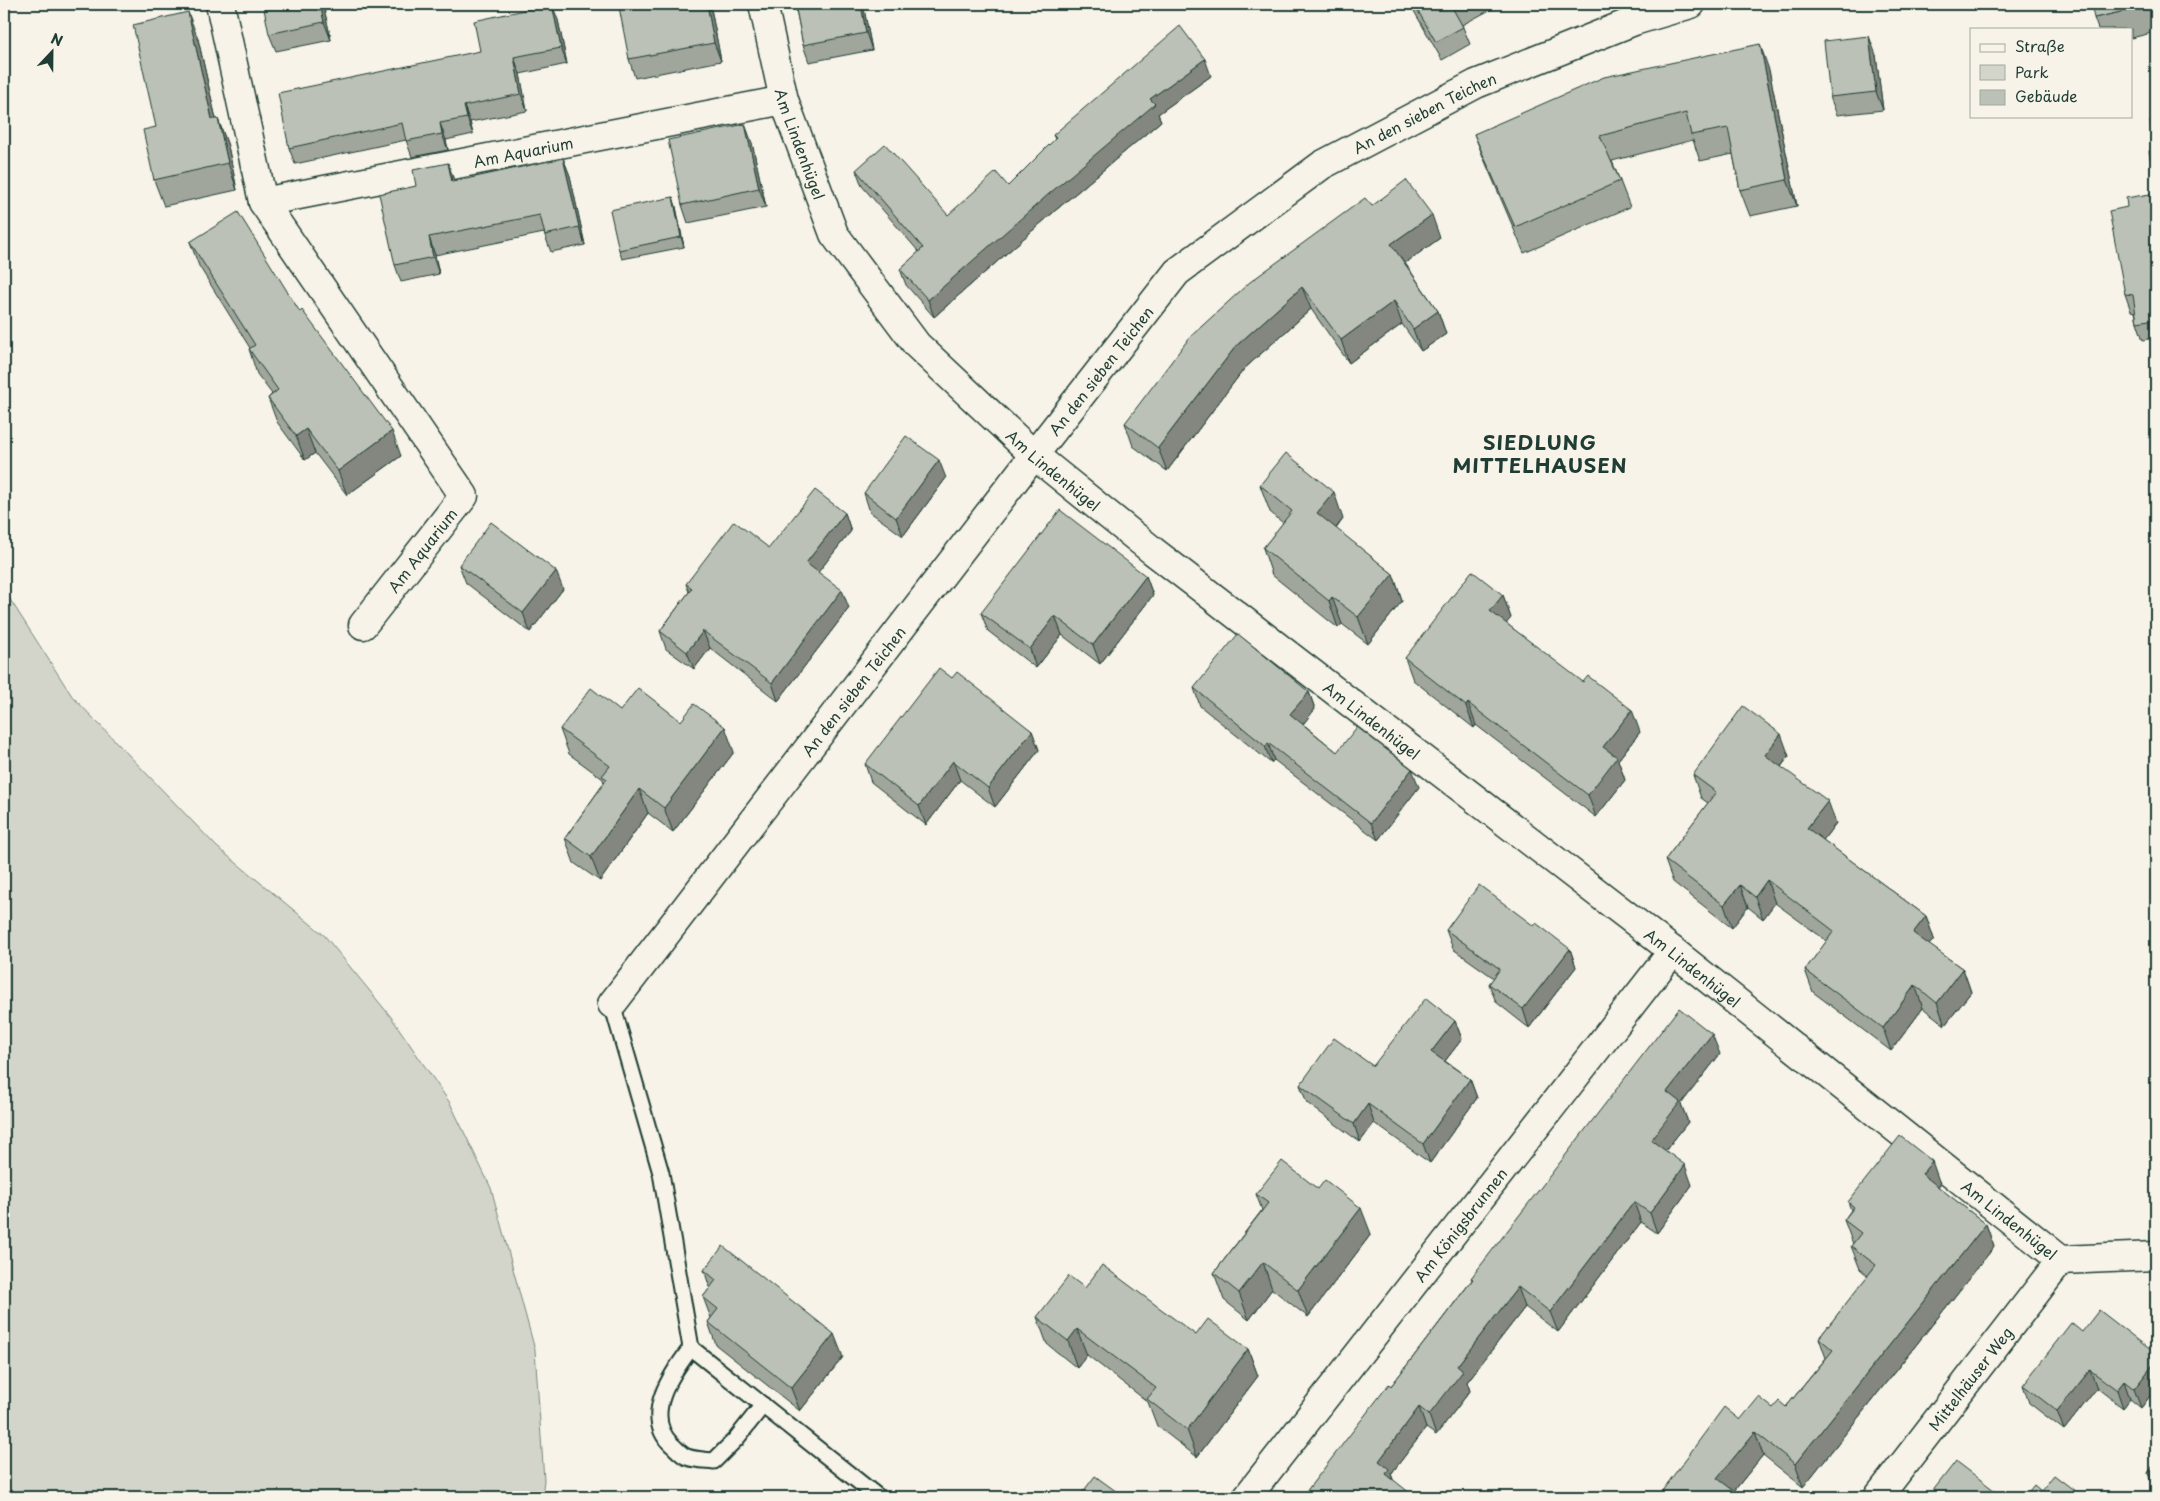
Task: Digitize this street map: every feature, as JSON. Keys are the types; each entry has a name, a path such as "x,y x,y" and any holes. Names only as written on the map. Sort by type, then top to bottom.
{"street":[{"name":"Am Aquarium","path":"220,4 263,202 464,496 363,625"},
{"name":"Am Lindenhügel","path":"763,4 784,100 834,234 916,345 1034,455 1160,557 1673,951 2061,1260 2156,1256"},
{"name":"An den sieben Teichen","path":"612,1004 1177,272 1322,165 1476,84 1630,12 1692,4"},
{"name":"Am Aquarium","path":"263,202 784,100"},
{"name":"Am Königsbrunnen","path":"1247,1497 1673,951"},
{"name":"Mittelhäuser Weg","path":"1878,1497 2061,1260"}],"lane":[{"path":"612,1004 661,1173 691,1348 878,1497"},
{"path":"691,1348 662,1392 659,1418 665,1438 685,1457 714,1461 736,1439 762,1406"}],"green space":[{"path":"4,590 72,696 217,847 324,935 391,1017 450,1103 491,1188 535,1350 544,1480 542,1497 4,1497"}],"building":[{"path":"263,4 320,4 324,22 269,34"},
{"path":"552,4 561,48 514,57 521,94 464,106 467,118 440,123 442,134 406,141 402,123 289,148 278,93 480,51 474,21"},
{"path":"634,4 707,4 714,43 629,59 619,7"},
{"path":"795,4 861,4 866,33 803,45"},
{"path":"1414,4 1464,4 1453,9 1463,27 1436,42"},
{"path":"2091,4 2156,4 2094,18"},
{"path":"188,12 212,119 218,119 228,163 154,180 143,130 156,127 133,25"},
{"path":"1180,26 1205,59 1150,99 1155,104 928,300 900,269 923,248 856,170 885,144 948,215 996,172 1008,186 1056,138 1053,135"},
{"path":"1869,36 1876,92 1830,97 1824,41"},
{"path":"1760,44 1787,180 1740,190 1728,128 1691,135 1686,113 1600,136 1620,181 1515,227 1474,134 1604,77"},
{"path":"2156,120 2156,193 2149,151 2155,150 2150,121"},
{"path":"745,124 759,188 682,205 668,140"},
{"path":"563,158 579,227 545,235 540,215 429,237 433,257 395,265 379,194 416,186 413,170 448,163 452,182"},
{"path":"1406,180 1432,215 1391,244 1438,311 1413,329 1394,301 1341,340 1302,287 1236,346 1158,448 1125,423 1190,337 1250,282 1365,198 1372,206"},
{"path":"2156,193 2156,319 2137,322 2133,295 2125,294 2109,211 2127,207 2126,198"},
{"path":"673,197 681,237 619,250 610,210"},
{"path":"238,212 300,312 302,310 392,431 338,471 306,429 296,436 268,398 278,390 249,349 255,345 190,242"},
{"path":"906,436 939,460 896,518 864,493"},
{"path":"1286,453 1334,492 1317,513 1393,574 1358,617 1332,597 1329,601 1263,548 1292,511 1260,485"},
{"path":"815,490 845,513 806,563 842,590 772,683 703,631 687,652 660,631 692,588 686,584 734,521 769,548"},
{"path":"1060,510 1146,576 1093,645 1055,616 1030,649 981,613"},
{"path":"491,522 556,571 523,613 459,565"},
{"path":"1472,571 1503,595 1490,611 1583,682 1588,676 1632,710 1603,747 1617,757 1588,795 1468,703 1466,706 1405,658"},
{"path":"1238,634 1309,692 1290,714 1337,752 1357,727 1412,769 1371,823 1268,743 1265,746 1194,688"},
{"path":"939,668 952,678 957,672 1032,731 988,788 953,761 919,806 865,764"},
{"path":"591,688 620,711 638,688 681,721 694,704 725,727 664,808 639,789 591,857 565,838 607,779 602,776 610,766 560,729"},
{"path":"1743,706 1781,734 1765,755 1828,801 1807,828 1926,916 1913,933 1963,969 1937,1003 1915,985 1883,1028 1805,970 1834,931 1767,880 1755,897 1740,885 1724,905 1665,860 1716,792 1693,775"},
{"path":"1479,885 1534,926 1536,923 1570,949 1523,1009 1489,984 1500,969 1446,930"},
{"path":"1426,998 1455,1021 1431,1052 1470,1079 1423,1144 1368,1104 1354,1124 1300,1085 1334,1038 1373,1066"},
{"path":"1679,1008 1712,1034 1667,1092 1680,1102 1651,1140 1685,1165 1650,1213 1634,1202 1550,1312 1518,1287 1457,1366 1463,1371 1429,1415 1419,1407 1379,1461 1389,1469 1386,1474 1415,1497 1302,1497 1389,1384 1391,1386 1473,1279 1471,1278"},
{"path":"1900,1136 1932,1161 1922,1174 1986,1224 1795,1464 1755,1432 1717,1478 1742,1497 1670,1497 1662,1491 1724,1407 1740,1420 1759,1397 1773,1408 1779,1401 1786,1407 1833,1350 1819,1338 1876,1265 1851,1246 1861,1233 1844,1220 1854,1207 1848,1202"},
{"path":"1282,1161 1318,1189 1325,1180 1361,1208 1298,1290 1263,1262 1239,1293 1214,1273 1268,1203 1256,1194"},
{"path":"723,1246 834,1334 791,1388 708,1322 718,1309 703,1297 716,1280 704,1270"},
{"path":"1102,1265 1196,1335 1208,1319 1248,1349 1187,1430 1147,1399 1156,1388 1077,1329 1068,1341 1037,1317 1069,1276 1085,1288"},
{"path":"2099,1310 2156,1354 2156,1361 2134,1389 2124,1381 2117,1390 2090,1370 2057,1411 2023,1385 2071,1323 2082,1332"},
{"path":"1956,1461 2003,1497 1928,1497"},
{"path":"2156,1462 2156,1480 2148,1473"},
{"path":"2054,1475 2083,1497 2024,1497 2034,1485 2041,1491"},
{"path":"1095,1476 1124,1497 1079,1497"}],"district":[{"name":"SIEDLUNG MITTELHAUSEN","path":"1540,454"}]}
